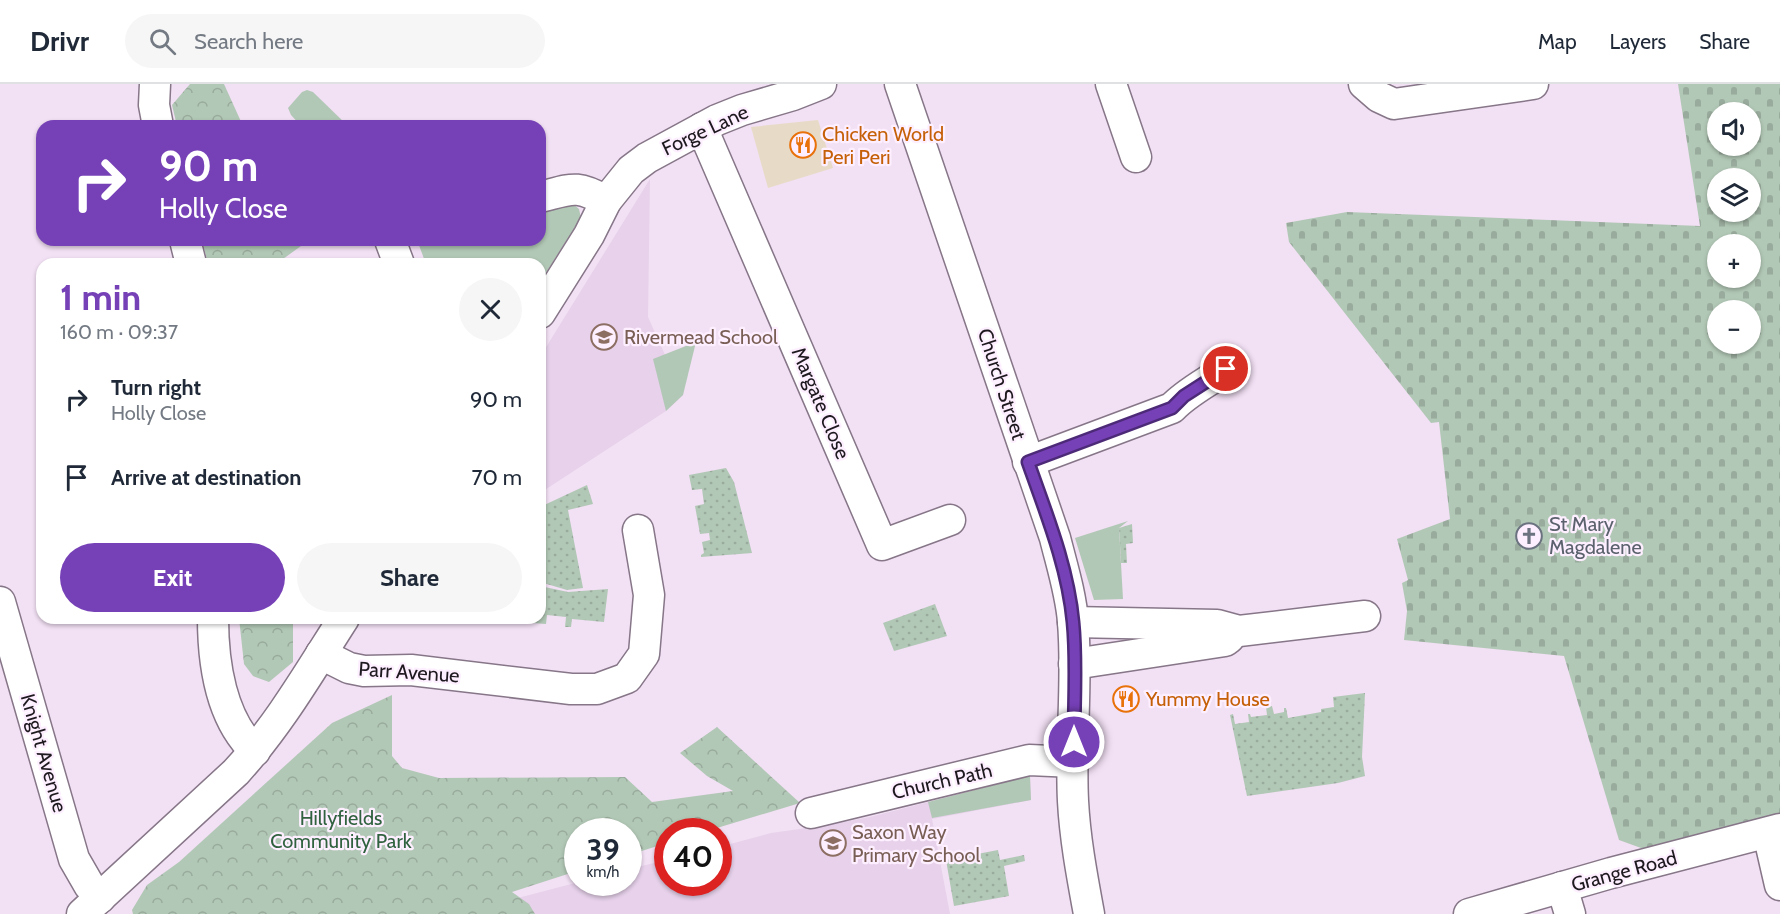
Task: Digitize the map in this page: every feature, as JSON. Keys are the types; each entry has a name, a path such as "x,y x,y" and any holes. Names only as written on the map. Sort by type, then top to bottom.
{"street":[{"path":"155,84 154,105 157,120"},
{"name":"Forge Lane","path":"546,303 589,235 606,201 622,179 639,164 702,128 736,112 821,84"},
{"name":"Church Street","path":"900,84 1054,538 1070,596 1074,664 1073,800 1078,851 1089,914"},
{"path":"1111,84 1136,158"},
{"path":"1364,84 1379,97 1394,104 1533,84"},
{"name":"Margate Close","path":"702,128 882,545 950,520"},
{"path":"546,196 577,189 587,190 606,201"},
{"path":"1028,462 1172,408 1184,396 1226,369"},
{"name":"Parr Avenue","path":"321,654 349,668 364,671 411,670 572,689 597,689 627,678 644,654 649,596 638,530"},
{"name":"Knight Avenue","path":"0,602 74,859 89,885 93,908"},
{"path":"1073,622 1217,625 1239,631 1365,616"},
{"path":"213,624 213,644 231,717 241,736 255,751"},
{"path":"93,908 229,779 255,751 279,720 340,624"},
{"path":"1074,664 1225,640 1239,631"},
{"name":"Church Path","path":"811,813 1029,760 1074,762"},
{"path":"1774,831 1780,885"},
{"name":"Grange Road","path":"1469,914 1566,901 1774,831"}],"shaded area":[{"path":"818,120 833,168 768,188 751,127"},
{"name":"Rivermead School","path":"650,179 648,317 683,395 666,411 546,489 546,347"},
{"name":"Saxon Way Primary School","path":"1030,776 1031,800 932,819 950,914 506,914 514,899 564,886 564,896 642,896 642,866 654,863 654,896 732,896 732,844 771,833 870,817"}],"green space":[{"path":"190,84 224,84 240,120 176,120 172,105"},
{"path":"1678,84 1780,84 1780,816 1652,852 1619,840 1564,656 1404,640 1407,611 1402,583 1408,580 1397,539 1450,519 1439,422 1431,423 1289,242 1286,223 1347,212 1700,226"},
{"path":"307,90 313,92 342,120 296,120 288,108 302,92"},
{"path":"573,204 579,209 581,218 546,273 546,258 424,258 419,246 546,246 546,205"},
{"path":"204,246 301,246 284,258 206,258"},
{"path":"696,342 683,395 666,411 653,359"},
{"path":"726,468 734,482 752,553 701,557 704,553 702,542 710,540 709,533 700,534 695,506 704,504 702,489 692,490 689,475"},
{"path":"587,485 593,504 568,510 583,588 567,590 546,584 546,504"},
{"path":"1128,521 1119,528 1123,599 1094,600 1075,538"},
{"path":"1132,524 1133,543 1126,544 1127,563 1121,563 1119,528"},
{"path":"546,587 568,592 608,589 604,622 572,619 571,627 565,627 566,617 547,615 546,624"},
{"path":"935,604 947,636 894,651 883,623"},
{"path":"240,624 293,624 293,662 269,682 253,676 244,664"},
{"path":"1365,693 1362,757 1365,776 1338,783 1247,796 1230,715 1233,714 1235,724 1249,722 1248,714 1251,717 1267,715 1266,707 1272,706 1274,714 1284,712 1286,708 1288,718 1321,712 1321,709 1334,707 1333,697"},
{"name":"Hillyfields Community Park","path":"392,695 392,756 402,768 439,778 625,777 652,802 733,791 707,776 680,753 717,727 800,803 732,823 732,818 654,818 654,847 642,851 642,818 564,818 564,875 512,892 529,904 535,914 133,914 132,910 147,885 179,862 332,723"},
{"path":"1030,776 1031,800 932,818 928,802"},
{"path":"998,850 1000,860 1024,855 1025,861 1004,866 1009,896 954,906 946,860"}],"place":[{"name":"Chicken World Peri Peri","path":"803,145"},
{"name":"Rivermead School","path":"604,337"},
{"name":"St Mary Magdalene","path":"1529,536"},
{"name":"Yummy House","path":"1126,699"},
{"name":"Saxon Way Primary School","path":"833,843"}],"route":[{"path":"1074,742 1073,622 1070,596 1054,538 1028,462 1172,408 1184,396 1226,369"}]}
